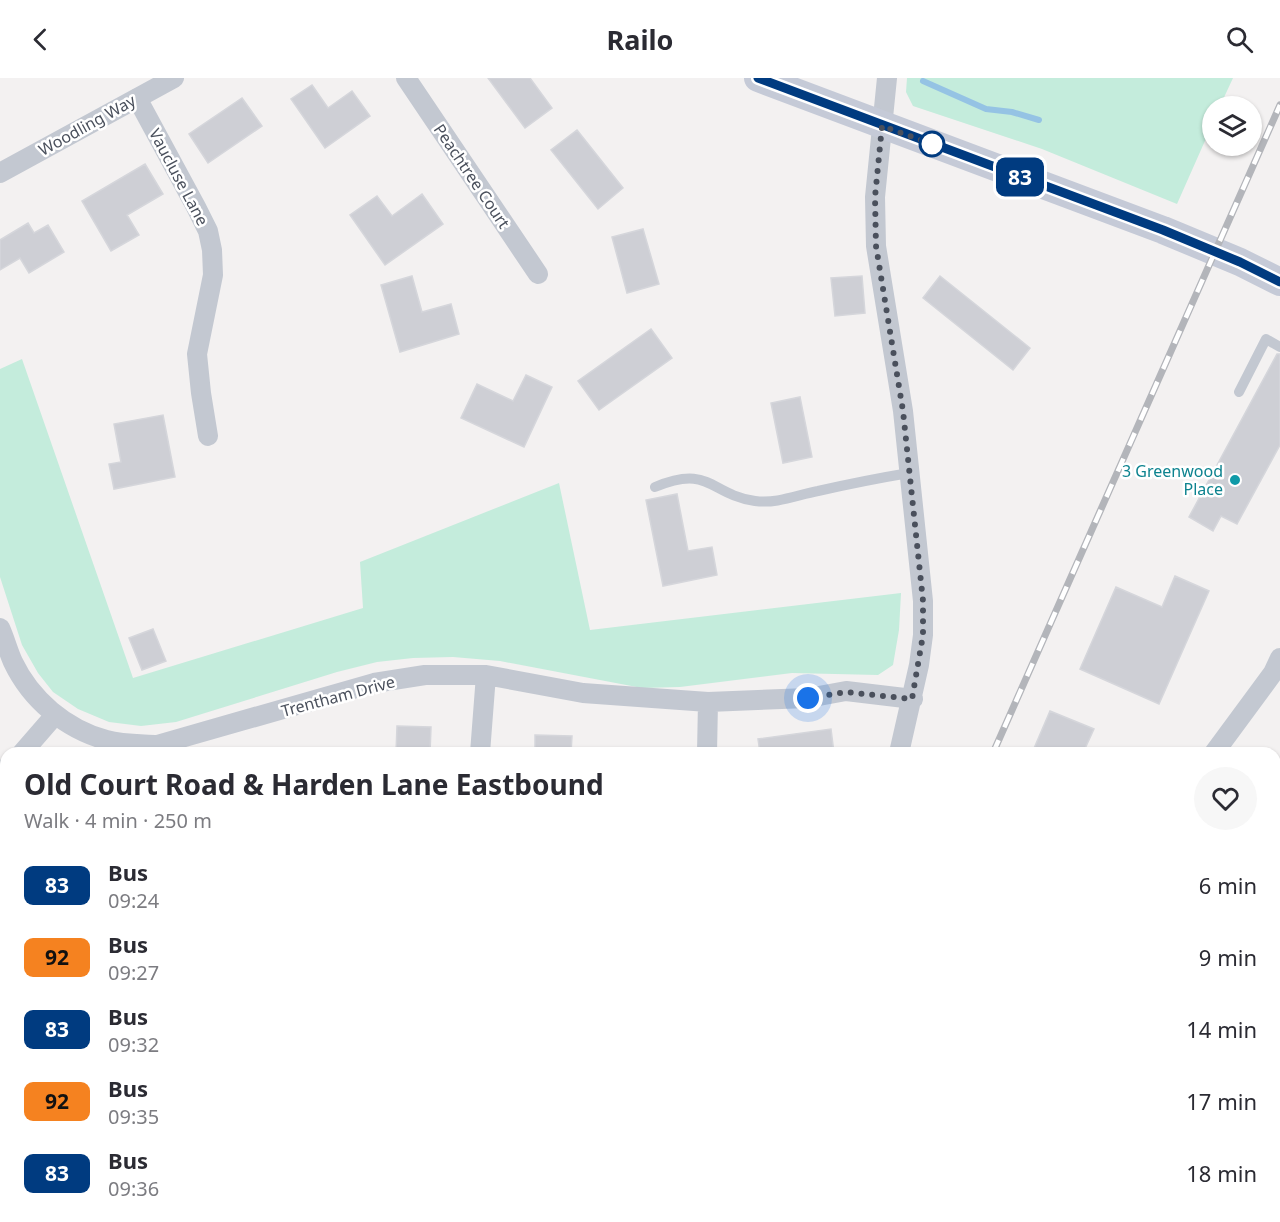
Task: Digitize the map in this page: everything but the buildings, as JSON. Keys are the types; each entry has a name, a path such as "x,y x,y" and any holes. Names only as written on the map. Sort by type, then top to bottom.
{"main road":[{"path":"758,78 1163,230 1240,262 1280,282"}],"street":[{"name":"Woodling Way","path":"0,173 174,78"},
{"name":"Peachtree Court","path":"406,78 538,274"},
{"path":"887,78 875,197 876,246 903,411 923,601 923,635 912,699 900,747"},
{"name":"Vaucluse Lane","path":"137,98 208,231 212,250 213,275 197,354 208,436"},
{"name":"Trentham Drive","path":"0,628 13,663 37,699 55,715 106,740 146,747"},
{"path":"1218,747 1273,673 1280,658"},
{"name":"Trentham Drive","path":"164,747 374,683 425,675 486,675 583,693 708,702 808,698 846,692 912,699"},
{"path":"480,747 486,675"},
{"path":"706,747 708,702"},
{"path":"27,747 55,715"}],"lane":[{"path":"1239,392 1266,339 1280,347"},
{"path":"655,487 673,479 690,477 704,480 752,500 776,501 909,473"}],"green space":[{"path":"907,78 1233,78 1225,96 1202,96 1202,148 1177,204 1042,149 913,106 906,92"},
{"path":"22,359 133,678 363,608 360,562 559,483 590,630 901,593 899,630 893,665 878,675 792,673 680,687 642,688 500,661 453,657 413,658 377,662 337,672 176,722 141,726 109,722 78,709 53,692 38,673 22,645 0,577 0,369"}],"waterway":[{"path":"923,81 986,109 1012,112 1039,120"}],"railway":[{"path":"996,747 1280,105"}],"bus line":[{"name":"83","path":"758,78 1163,230 1240,262 1280,282"}],"place":[{"name":"3 Greenwood Place","path":"1235,480"}],"route":[{"path":"808,698 846,692 912,699 923,635 923,601 903,411 876,246 875,197 882,126 932,144"}]}
